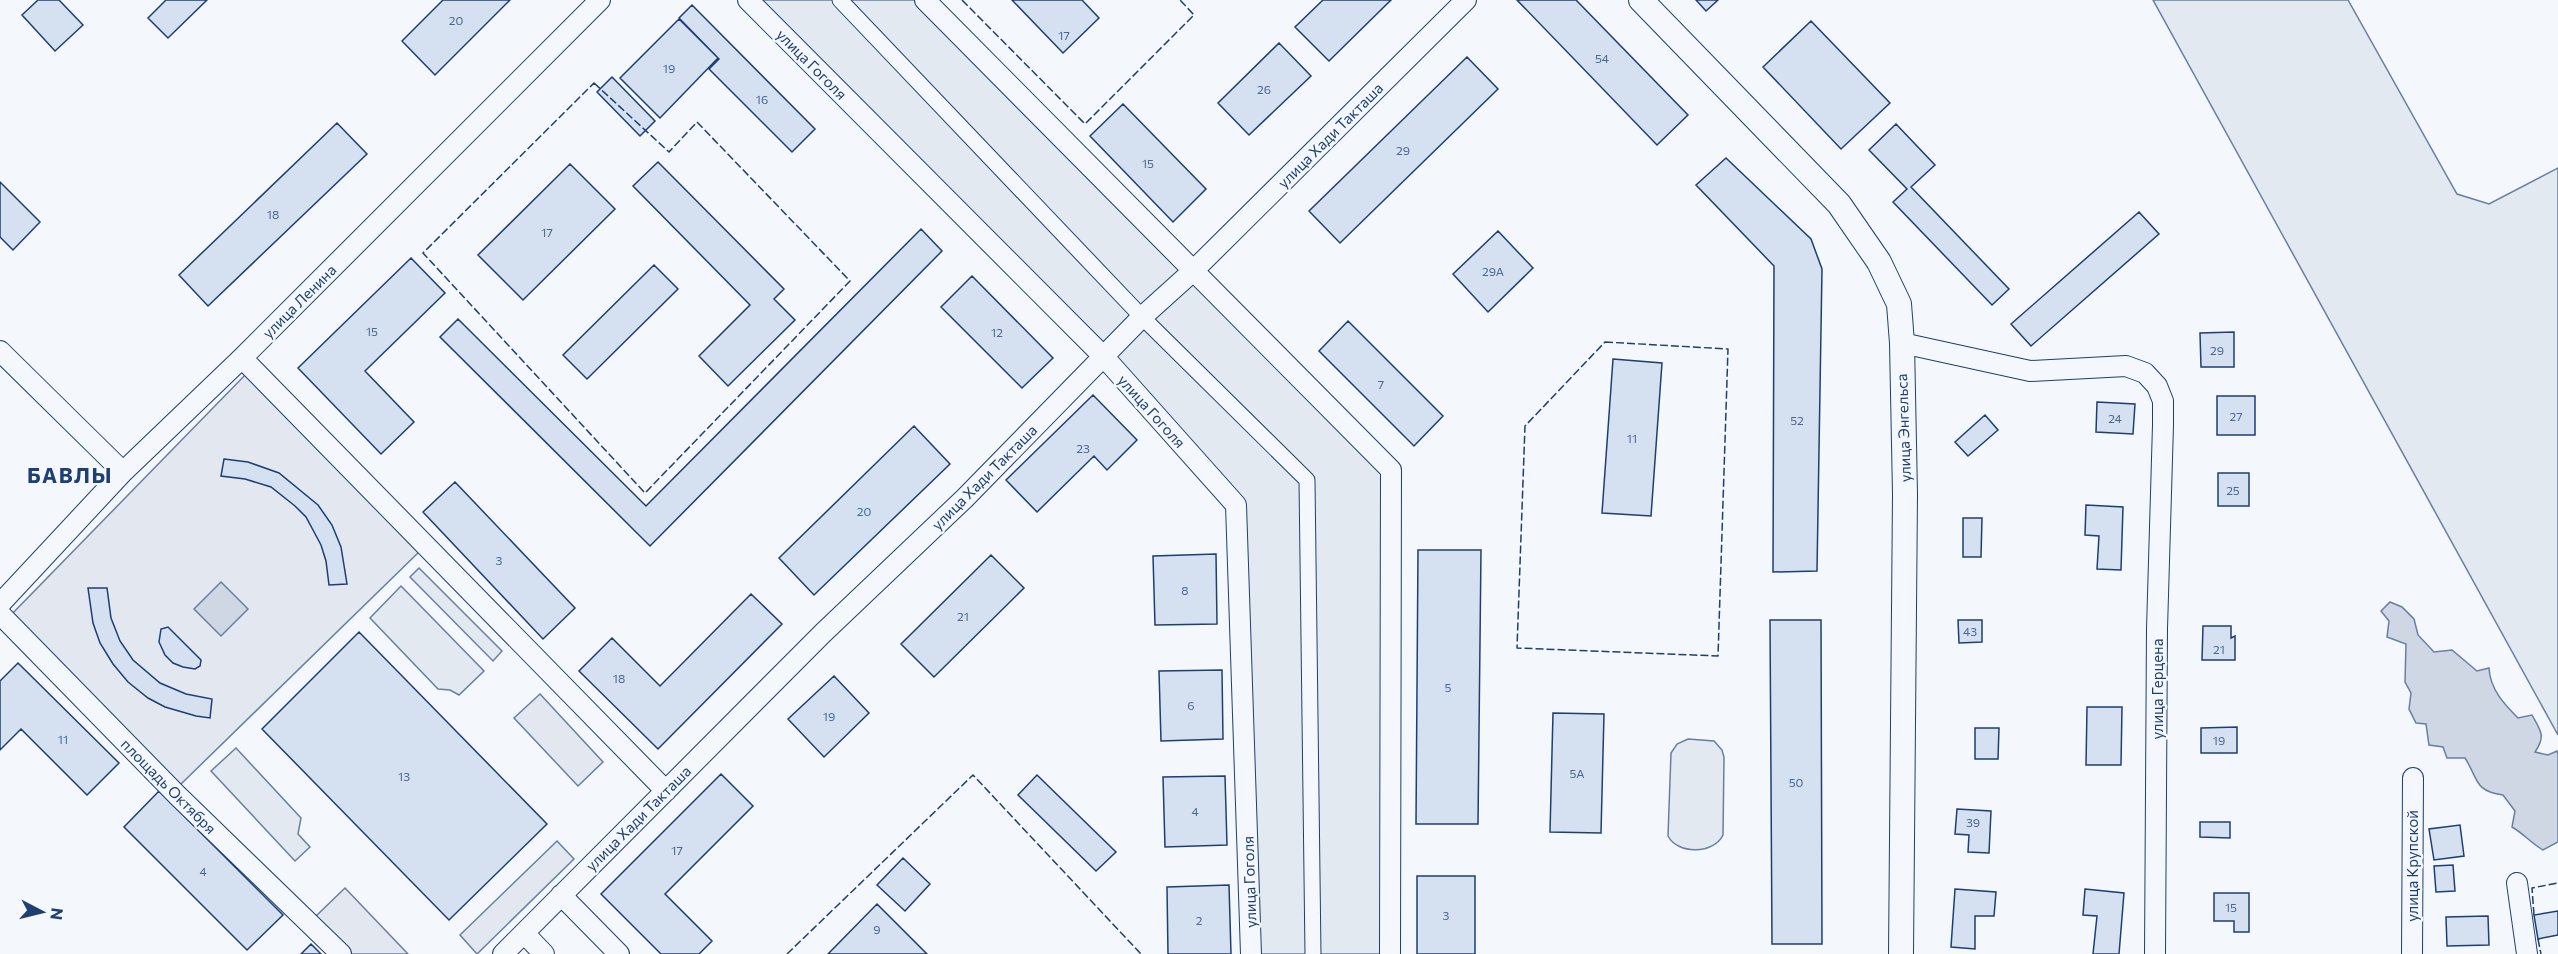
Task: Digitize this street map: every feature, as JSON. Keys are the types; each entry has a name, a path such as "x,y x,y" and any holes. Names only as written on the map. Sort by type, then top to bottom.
{"street":[{"name":"улица Ленина","path":"0,604 123,472 242,358 600,0"},
{"name":"улица Гоголя","path":"748,0 1104,357 1236,505 1251,954"},
{"path":"840,0 1142,317 1306,480 1314,954"},
{"path":"925,0 1391,470 1390,954"},
{"name":"улица Хади Такташа","path":"503,954 823,633 965,498 1142,317 1193,271 1466,0"},
{"name":"улица Энгельса","path":"1641,0 1839,204 1879,262 1899,303 1905,494 1901,954"},
{"name":"улица Герцена","path":"1902,343 2030,371 2126,366 2145,373 2157,386 2163,401 2163,425 2157,629 2155,954"},
{"path":"0,351 123,472"},
{"path":"242,358 666,791"},
{"name":"площадь Октября","path":"0,614 177,795 341,954"},
{"name":"улица Крупской","path":"2412,954 2413,778"},
{"path":"2517,883 2527,954"},
{"path":"561,895 619,954"},
{"path":"524,933 544,954"}],"shaded area":[{"path":"748,0 925,0 1391,470 1390,954 1251,954 1236,505"},
{"path":"2153,0 2348,0 2457,194 2489,204 2558,168 2558,735"},
{"path":"249,371 422,549 180,785 10,616"},
{"path":"419,568 502,651 493,661 410,577"},
{"path":"221,582 248,609 221,636 194,609"},
{"path":"401,586 484,671 459,695 450,690 438,689 370,618"},
{"path":"2390,602 2402,607 2414,619 2418,635 2434,652 2452,650 2477,671 2489,668 2492,683 2499,696 2518,718 2532,715 2541,734 2535,752 2548,755 2557,751 2558,754 2558,842 2543,850 2512,827 2515,811 2503,795 2487,791 2482,787 2465,758 2447,758 2443,747 2429,745 2426,724 2416,723 2409,709 2411,693 2405,682 2406,644 2387,637 2389,621 2381,611"},
{"path":"540,694 603,762 578,786 514,718"},
{"path":"1688,739 1714,741 1722,750 1724,757 1723,835 1712,846 1696,850 1680,847 1668,836 1671,753 1677,744"},
{"path":"236,748 301,818 298,834 310,847 295,861 211,771"},
{"path":"557,841 574,859 477,954 460,935"},
{"path":"345,888 408,954 351,954 315,917"}],"building":[{"path":"38,0 59,0 83,25 55,51 22,15"},
{"path":"166,0 207,0 168,38 148,18"},
{"path":"443,0 510,0 435,75 402,41"},
{"path":"1012,0 1082,0 1099,18 1063,53"},
{"path":"1323,0 1391,0 1329,61 1295,27"},
{"path":"1517,0 1576,0 1688,115 1657,145"},
{"path":"1696,0 1718,0 1706,11"},
{"path":"692,5 815,129 792,152 709,69 719,59 679,18"},
{"path":"679,19 718,58 660,118 620,78"},
{"path":"1811,21 1890,103 1841,149 1763,67"},
{"path":"1279,43 1311,76 1249,135 1218,103"},
{"path":"1467,57 1498,89 1340,243 1309,211"},
{"path":"612,77 655,121 640,136 597,92"},
{"path":"1123,104 1206,189 1173,222 1090,136"},
{"path":"337,123 367,154 208,306 179,275"},
{"path":"1896,124 1935,165 1911,187 2009,289 1992,305 1893,202 1907,189 1869,150"},
{"path":"1726,158 1811,239 1822,269 1817,571 1773,572 1774,266 1696,185"},
{"path":"658,162 784,289 774,299 795,320 728,386 699,356 750,305 633,186"},
{"path":"570,164 615,209 523,300 478,255"},
{"path":"0,182 40,222 13,250 0,237"},
{"path":"2139,212 2159,234 2031,346 2011,324"},
{"path":"921,229 942,251 650,546 440,337 458,319 646,506"},
{"path":"1498,231 1533,268 1488,312 1453,274"},
{"path":"411,258 445,293 365,371 414,422 381,454 298,368"},
{"path":"654,265 678,289 587,379 563,355"},
{"path":"972,276 1053,358 1022,388 941,307"},
{"path":"1348,321 1443,416 1414,446 1319,351"},
{"path":"2234,332 2234,367 2201,367 2200,333"},
{"path":"1613,359 1662,363 1651,516 1602,513"},
{"path":"1093,395 1137,440 1107,470 1094,456 1037,512 1006,480"},
{"path":"2217,396 2255,396 2255,435 2217,435"},
{"path":"2097,402 2135,404 2133,434 2096,432"},
{"path":"1985,415 1998,430 1968,456 1955,442"},
{"path":"914,426 950,464 814,595 779,558"},
{"path":"224,459 248,462 279,473 318,505 332,525 341,547 347,584 329,585 321,545 306,517 271,487 245,479 221,476"},
{"path":"2218,473 2249,473 2249,506 2218,506"},
{"path":"455,482 575,608 543,639 423,512"},
{"path":"2086,505 2123,507 2121,570 2097,569 2099,536 2085,535"},
{"path":"1963,518 1982,518 1981,557 1963,557"},
{"path":"1418,550 1481,550 1478,824 1416,824"},
{"path":"1216,554 1217,624 1155,625 1153,556"},
{"path":"991,555 1024,588 934,677 901,644"},
{"path":"88,588 107,588 111,618 120,641 133,660 160,683 186,694 212,699 210,718 165,707 148,698 128,682 100,643 93,623"},
{"path":"751,594 782,624 658,749 579,671 612,638 660,686"},
{"path":"1770,620 1821,620 1822,944 1772,944"},
{"path":"1958,620 1982,620 1982,642 1959,643"},
{"path":"2203,626 2231,626 2231,638 2235,636 2235,660 2202,660"},
{"path":"168,627 201,660 200,666 195,669 183,667 173,663 165,655 159,642 161,629"},
{"path":"359,632 547,824 449,920 262,729"},
{"path":"18,663 119,763 87,795 21,729 0,750 0,681"},
{"path":"1222,670 1223,739 1161,741 1159,671"},
{"path":"834,676 869,713 824,757 788,719"},
{"path":"2087,707 2122,707 2121,765 2086,765"},
{"path":"1553,713 1604,714 1601,833 1550,832"},
{"path":"2237,727 2237,753 2201,753 2201,728"},
{"path":"1975,728 1999,728 1998,759 1975,759"},
{"path":"721,774 753,806 665,894 712,941 699,954 661,954 601,894"},
{"path":"1037,775 1116,852 1096,871 1018,795"},
{"path":"1225,776 1227,845 1165,847 1163,777"},
{"path":"159,791 283,915 247,950 124,827"},
{"path":"1957,809 1991,811 1989,853 1968,852 1969,835 1955,834"},
{"path":"2200,822 2230,822 2230,838 2200,837"},
{"path":"2460,825 2464,856 2434,860 2429,829"},
{"path":"903,858 930,884 905,911 877,885"},
{"path":"2453,865 2455,891 2436,892 2434,866"},
{"path":"1417,876 1475,876 1475,954 1417,954"},
{"path":"1229,885 1231,954 1168,954 1167,887"},
{"path":"1955,889 1996,892 1994,916 1975,916 1975,949 1951,947"},
{"path":"2085,889 2124,893 2119,954 2093,954 2097,916 2083,915"},
{"path":"2214,893 2249,893 2249,932 2234,932 2234,921 2214,921"},
{"path":"877,904 927,954 828,954"},
{"path":"2558,911 2558,935 2538,939 2534,915"},
{"path":"2488,916 2489,945 2447,946 2446,917"},
{"path":"311,944 321,954 301,954"}],"fence":[{"path":"962,0 1085,124 1194,15 1180,0"},
{"path":"594,83 669,152 697,122 850,281 645,493 423,253 594,83"},
{"path":"1605,342 1728,349 1718,656 1517,648 1525,426 1605,342"},
{"path":"787,954 973,775 1141,954"},
{"path":"2534,915 2532,888 2558,883"},
{"path":"2538,939 2541,954"}],"district":[{"name":"БАВЛЫ","path":"70,474"}]}
